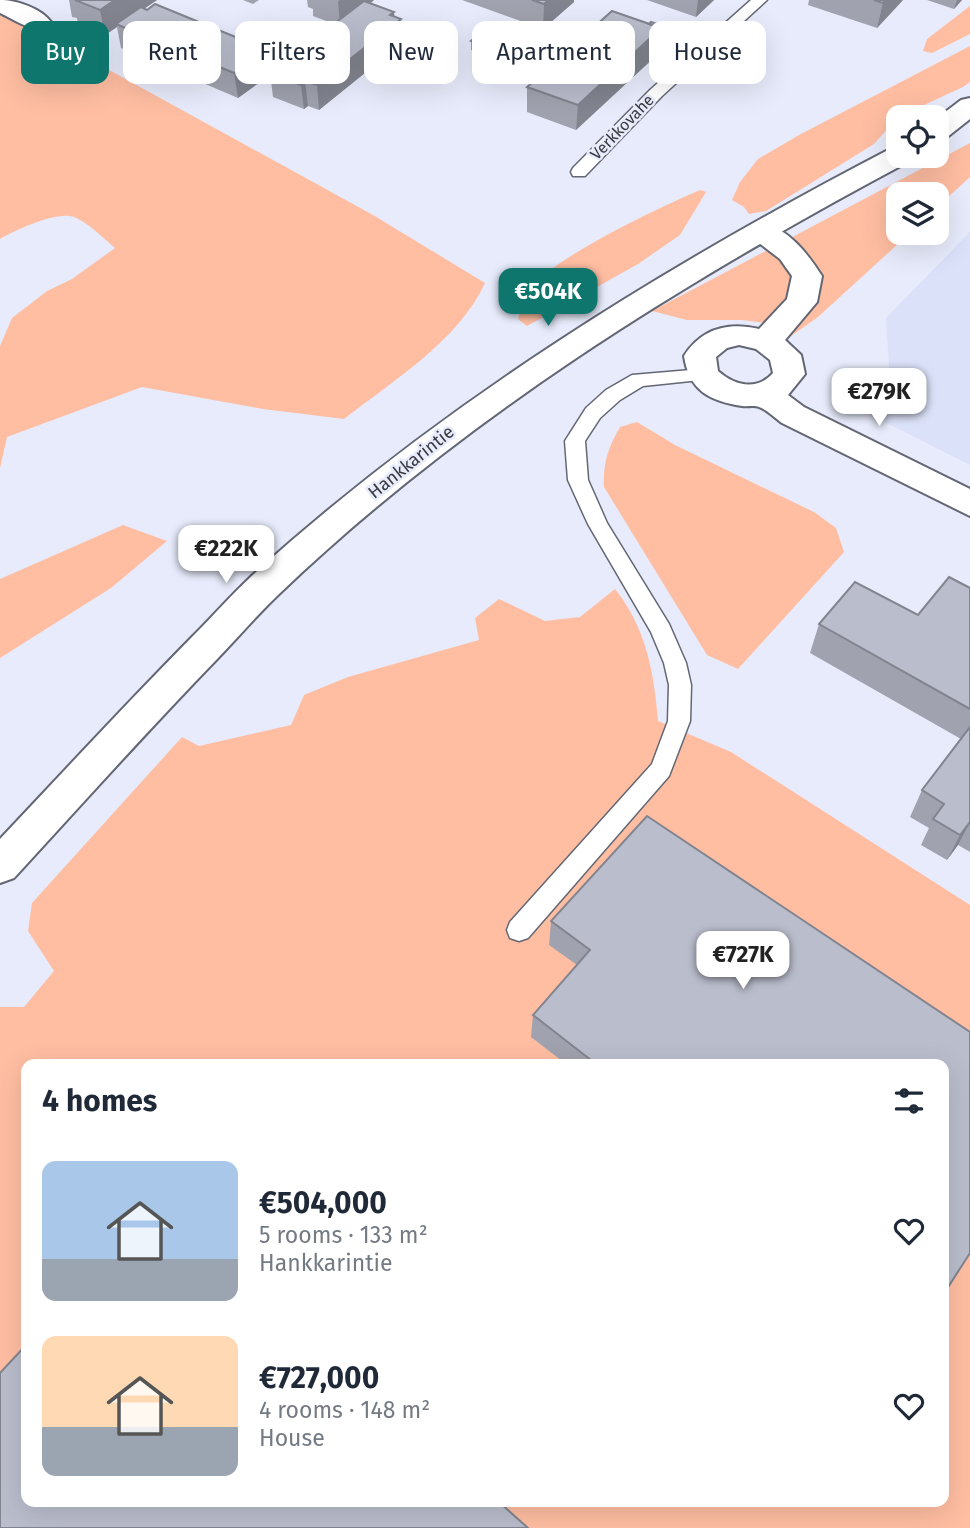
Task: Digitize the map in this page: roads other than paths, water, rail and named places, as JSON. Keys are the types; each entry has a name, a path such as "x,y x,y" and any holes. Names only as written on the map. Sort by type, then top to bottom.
{"main road":[{"path":"0,3 36,21"},
{"path":"949,122 970,106"},
{"path":"949,132 970,123"},
{"name":"Hankkarintie","path":"0,866 169,683 275,576 435,443 520,379 605,321 886,163"},
{"path":"761,231 790,252 807,276 802,302 766,341"},
{"path":"739,335 766,341 785,355 789,374 784,383 763,394 749,396 721,390 703,375 700,356 714,341 739,335"},
{"path":"763,394 793,415 970,504"}],"lane":[{"name":"Verkkovahe","path":"579,172 656,93 760,0"},
{"path":"519,930 661,769 679,721 680,685 675,663 661,630 598,524 578,480 575,441 593,413 612,395 639,380 703,375"}]}
